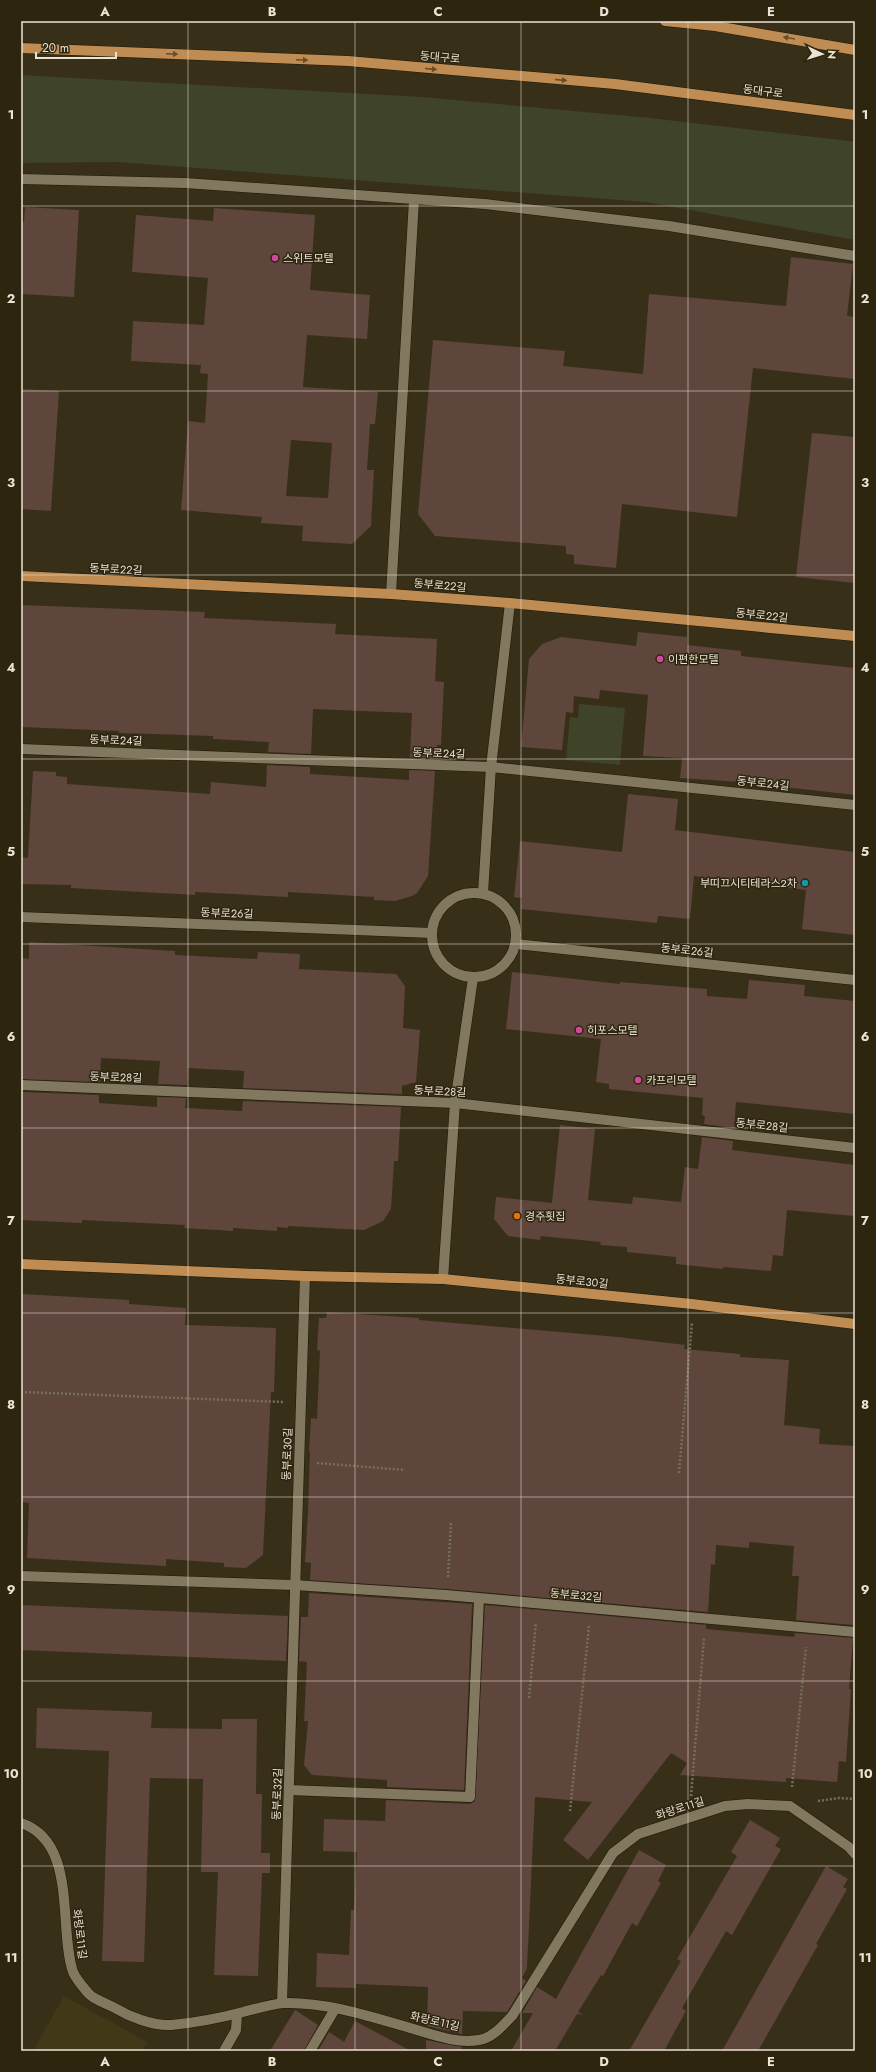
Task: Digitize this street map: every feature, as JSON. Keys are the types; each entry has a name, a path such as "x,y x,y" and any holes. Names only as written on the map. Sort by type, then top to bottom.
{"main road":[{"path":"665,21 715,26 855,50"},
{"name":"동대구로","path":"21,48 348,62 615,84 855,115"},
{"name":"동부로22길","path":"21,576 391,594 510,603 855,636"},
{"name":"동부로30길","path":"21,1264 305,1276 443,1279 692,1304 855,1324"}],"street":[{"path":"21,179 185,183 485,204 669,226 855,256"},
{"path":"391,594 414,200"},
{"path":"483,893 491,767 510,603"},
{"name":"동부로24길","path":"21,748 491,767 855,805"},
{"path":"470,892 483,893 496,898 506,906 513,917 517,931 516,944 510,958 501,969 488,975 473,978 461,975 449,969 440,960 434,949 432,933 433,923 447,902 458,895 470,892"},
{"name":"동부로26길","path":"21,917 432,933"},
{"name":"동부로26길","path":"516,944 855,980"},
{"path":"443,1279 455,1103 473,978"},
{"name":"동부로28길","path":"21,1085 455,1103 855,1148"},
{"name":"동부로30길","path":"294,1585 305,1276"},
{"name":"동부로32길","path":"21,1576 294,1585 446,1595 537,1604 808,1626 855,1632"},
{"name":"동부로32길","path":"282,2003 294,1585"},
{"path":"289,1790 470,1796 479,1599"},
{"name":"화랑로11길","path":"21,1823 38,1832 48,1842 58,1864 63,1889 68,1952 74,1974 89,1994 121,2012 148,2021 169,2025 237,2014 282,2003 306,2004 335,2009 450,2039 479,2040 493,2034 512,2016 613,1853 638,1834 725,1806 748,1804 790,1806"},
{"path":"790,1806 849,1847 855,1854"},
{"path":"310,2051 335,2009"},
{"path":"224,2051 236,2030 237,2014"}],"path":[{"path":"679,1473 692,1335 692,1304"},
{"path":"21,1392 301,1402"},
{"path":"299,1461 405,1470"},
{"path":"446,1595 451,1522"},
{"path":"529,1698 537,1604"},
{"path":"570,1811 591,1608"},
{"path":"689,1817 706,1618"},
{"path":"808,1626 790,1806 839,1798 855,1799"}],"green space":[{"path":"21,75 422,97 650,118 855,142 855,240 646,202 118,162 21,163"},
{"path":"579,704 625,708 620,765 566,760 570,717 578,718"}],"sand":[{"path":"64,1996 147,2042 142,2051 33,2051"}],"building":[{"path":"25,207 79,210 74,297 21,294 21,222 24,222"},
{"path":"214,208 315,215 310,290 370,295 367,339 307,335 303,387 378,392 375,424 370,424 367,470 374,470 371,526 352,544 302,541 303,526 261,523 262,517 181,510 188,421 205,423 208,374 200,373 201,365 131,361 133,321 204,325 208,278 132,272 136,215 213,221","holes":["291,440 332,443 328,498 286,496"]},
{"path":"791,257 853,264 847,316 855,317 855,379 753,368 737,517 622,504 616,568 574,564 574,555 566,554 566,546 435,536 418,514 433,340 565,351 563,366 643,374 649,294 786,306"},
{"path":"21,389 59,391 51,511 21,509"},
{"path":"812,433 855,437 855,583 796,577"},
{"path":"21,605 205,612 204,618 336,624 335,634 437,639 435,681 444,682 441,745 437,745 436,758 410,757 412,713 313,709 311,754 268,752 269,742 213,739 213,736 119,733 119,731 21,727"},
{"path":"638,632 687,637 687,645 741,651 741,656 855,668 855,795 741,782 680,778 682,758 643,756 648,695 600,690 599,699 574,696 573,713 566,712 562,750 521,747 529,659 542,644 561,637 636,646"},
{"path":"267,765 310,767 310,774 409,780 409,770 435,771 428,876 417,893 395,901 374,900 374,897 288,892 288,897 195,892 195,895 71,888 71,885 21,884 21,857 28,858 33,771 56,772 56,776 67,777 67,784 210,794 211,782 266,787"},
{"path":"628,794 678,799 675,830 855,852 855,935 802,929 806,890 694,876 690,919 658,916 657,923 521,909 522,898 514,897 520,841 622,852"},
{"path":"29,942 175,951 175,955 257,959 258,952 300,954 299,969 396,974 405,986 403,1028 420,1030 416,1082 402,1086 402,1094 243,1088 244,1071 188,1068 187,1085 158,1084 160,1061 101,1058 100,1082 21,1079 21,958 29,959"},
{"path":"512,972 620,984 620,982 707,989 707,996 747,999 749,980 805,985 804,996 855,1001 855,1114 736,1102 734,1128 704,1124 705,1116 702,1115 703,1098 609,1089 609,1084 596,1082 601,1039 506,1029"},
{"path":"21,1092 99,1095 99,1103 157,1107 157,1097 186,1098 185,1108 242,1111 243,1101 401,1107 398,1161 394,1161 391,1209 383,1221 364,1230 288,1226 288,1228 277,1227 277,1231 233,1228 233,1231 184,1228 185,1225 82,1220 82,1223 21,1220"},
{"path":"560,1125 595,1129 588,1200 632,1204 633,1197 681,1202 685,1167 698,1169 702,1137 733,1141 732,1150 855,1165 855,1216 787,1210 783,1256 773,1255 771,1271 723,1267 723,1269 676,1264 676,1257 627,1252 627,1247 600,1245 601,1242 541,1236 540,1240 508,1236 494,1219 496,1197 552,1203"},
{"path":"21,1294 129,1300 129,1304 186,1308 185,1325 276,1328 274,1392 271,1392 263,1555 246,1568 224,1567 224,1563 166,1559 166,1566 27,1558 29,1503 21,1502"},
{"path":"327,1312 419,1318 419,1320 618,1337 685,1345 684,1349 740,1354 740,1357 789,1360 784,1425 820,1429 819,1444 855,1446 854,1625 796,1620 799,1576 792,1576 794,1546 749,1542 749,1548 716,1545 715,1565 711,1564 708,1612 447,1589 310,1580 311,1563 305,1562 311,1418 317,1419 320,1351 317,1350 319,1318 326,1318"},
{"path":"309,1593 472,1604 464,1790 387,1787 387,1780 312,1775 304,1765 308,1721 304,1721 307,1662 299,1661 301,1617 308,1617"},
{"path":"21,1605 288,1616 286,1661 21,1650"},
{"path":"485,1605 706,1625 706,1629 794,1637 795,1633 853,1638 849,1689 851,1689 846,1762 839,1761 837,1782 786,1778 786,1782 680,1775 687,1763 671,1753 588,1860 563,1840 592,1802 535,1797 527,1968 522,1978 526,1981 507,2012 463,2011 462,2034 427,2026 428,1987 356,1984 356,1988 316,1987 317,1953 349,1955 351,1910 354,1910 357,1852 323,1851 324,1819 385,1821 386,1800 470,1804 475,1801"},
{"path":"37,1708 152,1712 151,1728 222,1729 222,1719 257,1719 256,1794 262,1794 261,1853 270,1853 270,1873 262,1873 258,1976 214,1975 218,1872 201,1872 203,1779 150,1778 144,1962 102,1961 109,1751 36,1748"},
{"path":"750,1820 780,1838 775,1846 781,1849 732,1935 726,1931 682,2008 686,2011 664,2051 629,2051 681,1961 677,1959 737,1856 731,1852"},
{"path":"639,1850 666,1865 658,1881 661,1883 637,1926 632,1923 603,1976 601,1975 578,2012 583,2015 577,2014 555,2051 511,2051 533,2013 522,2013 537,1987 556,1999"},
{"path":"826,1866 848,1879 843,1887 847,1889 816,1944 818,1945 758,2051 722,2051"},
{"path":"295,2010 318,2025 304,2051 270,2051"},
{"path":"355,2021 411,2051 318,2051 329,2032 344,2042"},
{"path":"426,2040 462,2047 462,2051 426,2051"}],"place":[{"name":"스위트모텔","path":"275,258"},
{"name":"이편한모텔","path":"660,659"},
{"name":"부띠끄시티테라스2차","path":"805,883"},
{"name":"히포스모텔","path":"579,1030"},
{"name":"카프리모텔","path":"638,1080"},
{"name":"경주횟집","path":"517,1216"}]}
